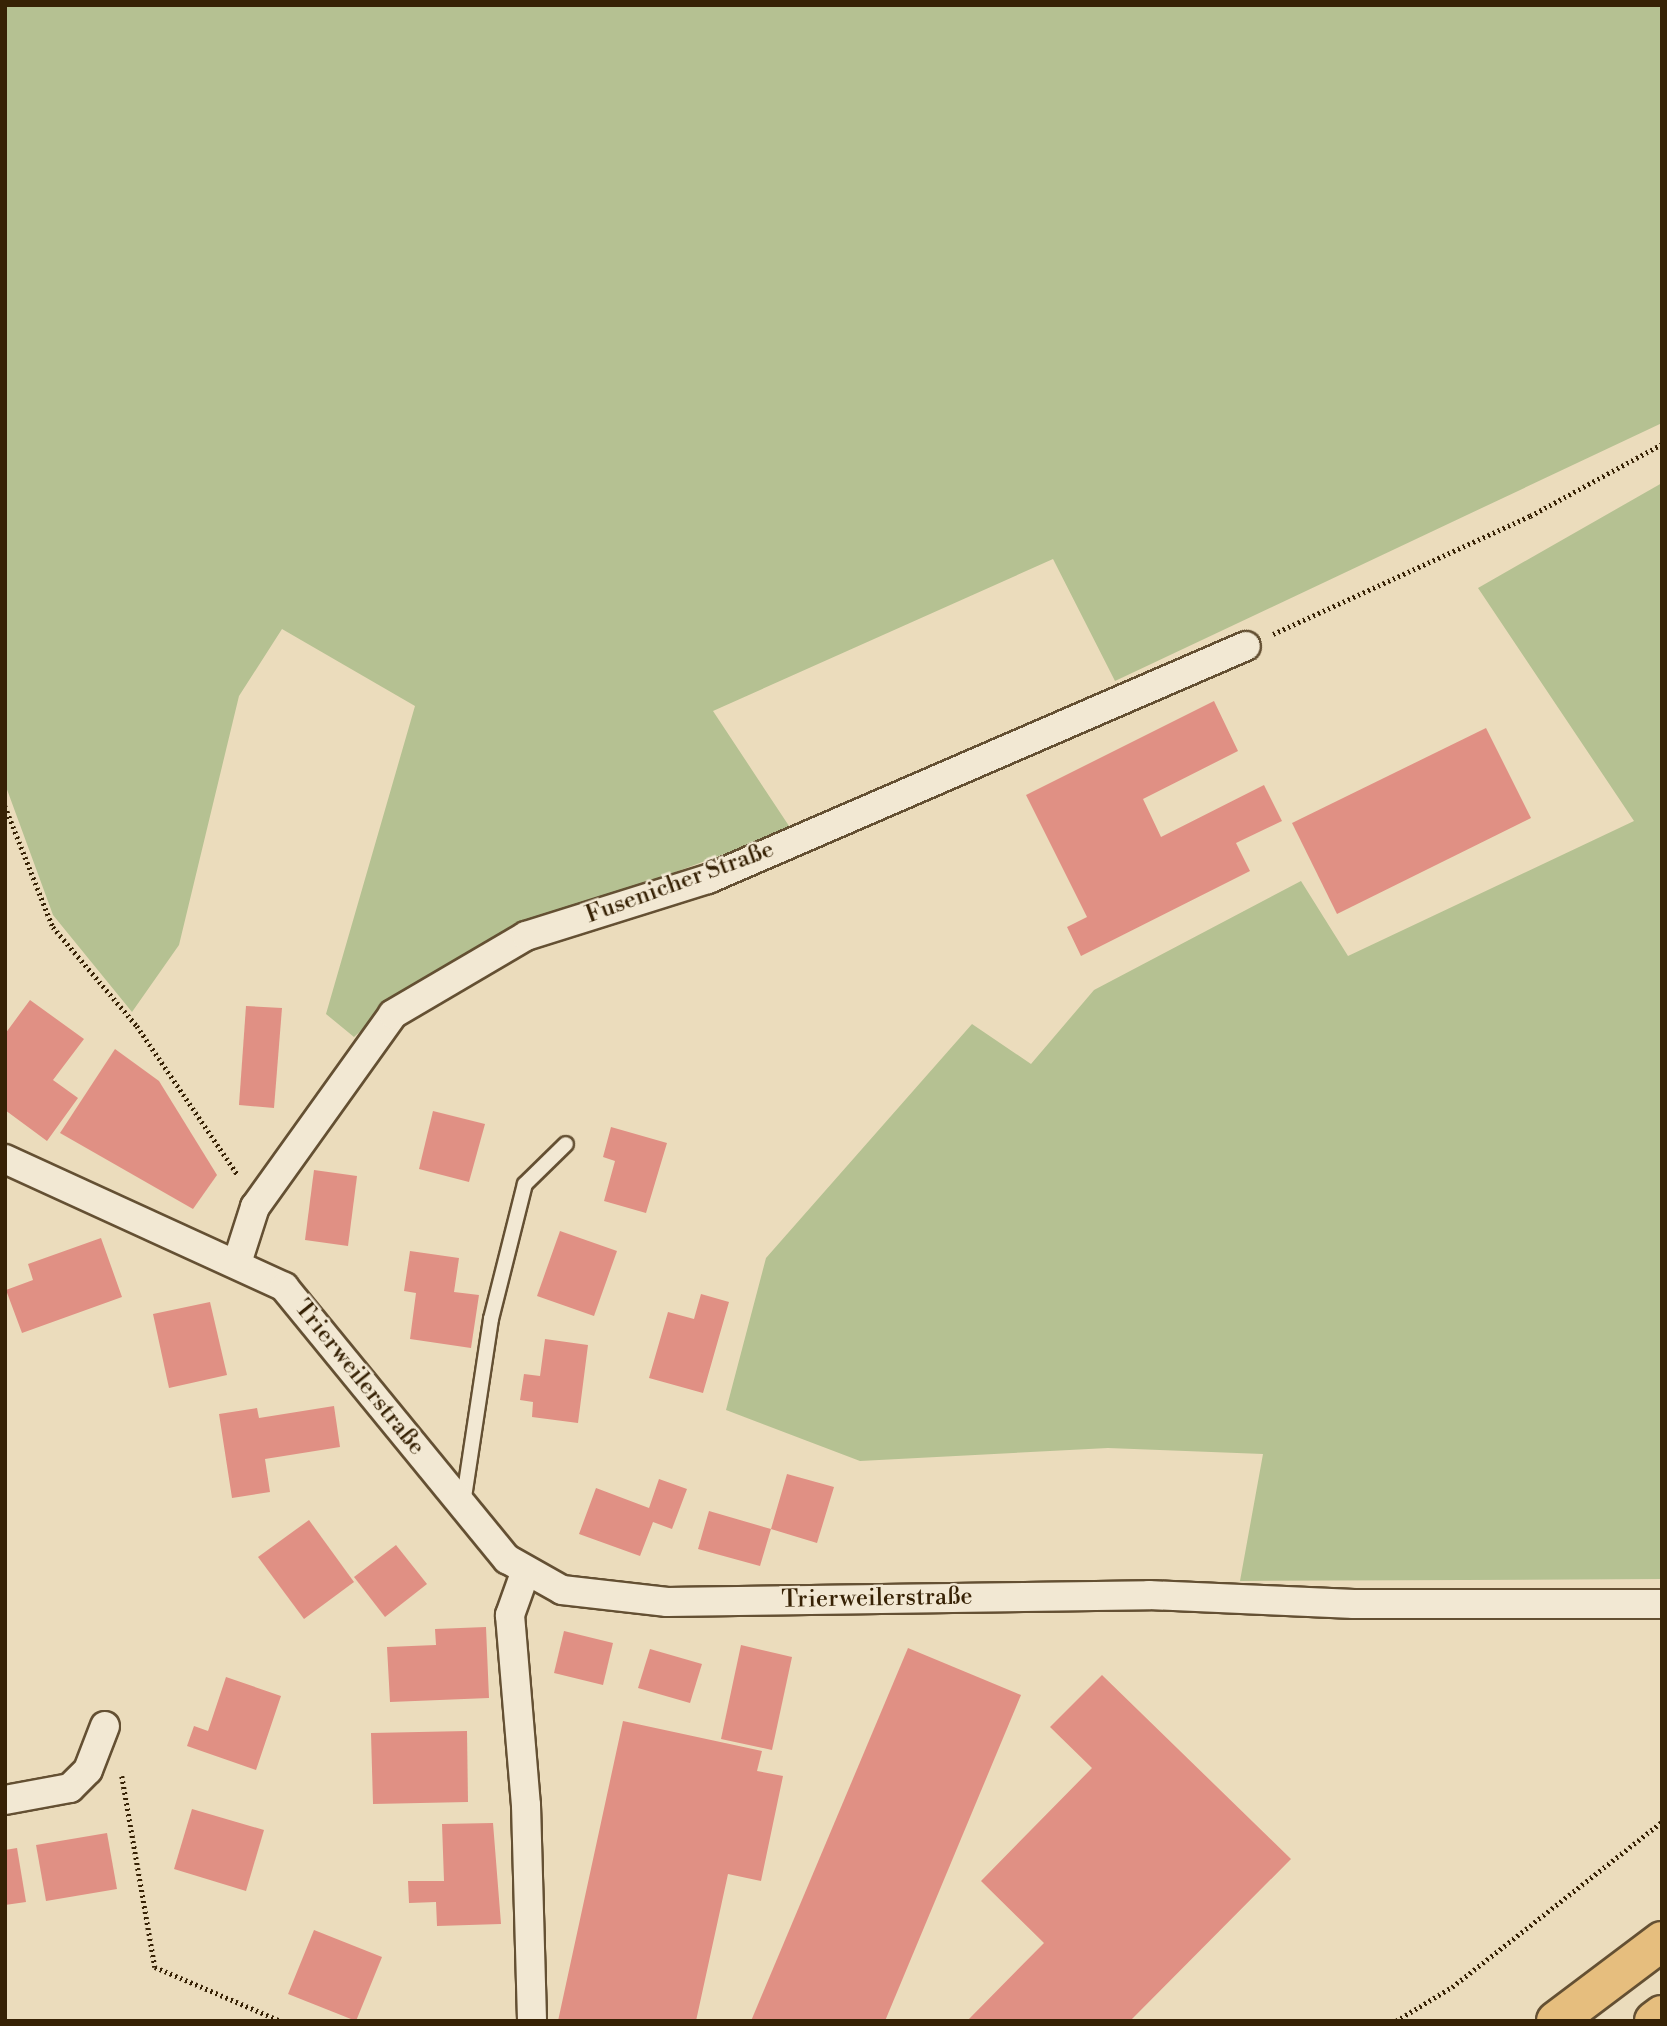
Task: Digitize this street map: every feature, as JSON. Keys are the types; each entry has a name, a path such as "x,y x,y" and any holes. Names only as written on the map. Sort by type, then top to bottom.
{"highway":[{"path":"1556,2021 1662,1941"},
{"path":"1654,2021 1662,2015"}],"street":[{"name":"Fusenicher Straße","path":"237,1263 255,1207 393,1014 526,936 708,878 1246,646"},
{"name":"Trierweilerstraße","path":"5,1159 237,1263 284,1287 463,1505 524,1573 592,1597 667,1602 1149,1595 1354,1604 1662,1604"},
{"path":"524,1573 510,1615 523,1744 532,2021"},
{"path":"5,1800 70,1788 88,1770 105,1726"}],"lane":[{"path":"463,1505 491,1319 525,1184 566,1144"}],"path":[{"path":"1246,646 1530,516 1662,444"},
{"path":"5,806 53,927 190,1097 255,1207"},
{"path":"121,1773 155,1967 281,2021"},
{"path":"1396,2021 1452,1987 1662,1822"}],"green space":[{"path":"5,5 1662,5 1662,423 1115,681 1053,559 713,711 791,829 515,932 400,995 354,1037 326,1014 415,706 282,629 239,696 179,945 132,1012 53,915 5,784"},
{"path":"1662,483 1662,1579 1240,1581 1263,1454 1108,1448 860,1461 726,1410 766,1258 972,1024 1031,1064 1094,990 1301,881 1348,956 1634,821 1478,588"}],"building":[{"path":"1214,701 1238,751 1143,799 1161,837 1264,785 1282,821 1236,843 1250,871 1081,956 1067,927 1087,917 1026,795"},
{"path":"1486,728 1531,818 1337,914 1292,823"},
{"path":"30,1000 84,1039 53,1080 78,1098 47,1141 5,1110 5,1034"},
{"path":"246,1006 282,1008 274,1108 239,1105"},
{"path":"115,1049 159,1081 217,1175 193,1209 60,1133"},
{"path":"433,1111 485,1124 469,1182 419,1169"},
{"path":"611,1127 667,1143 646,1213 604,1201 615,1161 603,1157"},
{"path":"314,1170 357,1176 348,1246 305,1240"},
{"path":"560,1231 617,1251 594,1316 537,1296"},
{"path":"101,1238 122,1297 22,1333 6,1290 33,1280 28,1264"},
{"path":"410,1251 459,1258 454,1292 479,1295 471,1348 410,1339 416,1293 404,1291"},
{"path":"701,1294 729,1302 703,1393 649,1378 668,1312 694,1319"},
{"path":"210,1302 227,1375 169,1388 153,1314"},
{"path":"545,1339 588,1345 578,1423 532,1417 533,1402 520,1400 524,1374 540,1376"},
{"path":"334,1406 340,1447 265,1459 270,1492 232,1498 219,1414 257,1408 259,1418"},
{"path":"787,1474 834,1487 817,1543 771,1529"},
{"path":"659,1479 687,1489 672,1529 653,1522 640,1556 579,1534 596,1488 649,1508"},
{"path":"709,1511 771,1529 760,1566 698,1549"},
{"path":"309,1520 354,1582 304,1619 258,1557"},
{"path":"396,1545 427,1584 385,1617 354,1577"},
{"path":"486,1627 489,1698 390,1702 387,1647 436,1645 435,1629"},
{"path":"564,1631 613,1643 603,1685 554,1673"},
{"path":"741,1645 792,1657 772,1750 721,1739"},
{"path":"908,1648 1021,1695 885,2021 751,2021"},
{"path":"650,1649 702,1664 690,1703 638,1688"},
{"path":"1102,1675 1291,1859 1130,2021 967,2021 1044,1943 981,1881 1092,1768 1050,1727"},
{"path":"226,1677 281,1696 256,1770 187,1746 194,1726 208,1731"},
{"path":"623,1721 762,1751 757,1771 783,1776 761,1881 728,1874 696,2021 558,2021"},
{"path":"467,1731 468,1802 373,1804 371,1733"},
{"path":"192,1809 264,1830 246,1891 174,1869"},
{"path":"493,1823 501,1924 437,1926 436,1902 409,1903 408,1881 444,1881 442,1824"},
{"path":"107,1833 117,1889 46,1901 36,1845"},
{"path":"17,1848 26,1902 5,1905 5,1850"},
{"path":"314,1930 382,1957 356,2021 288,1994"}]}
